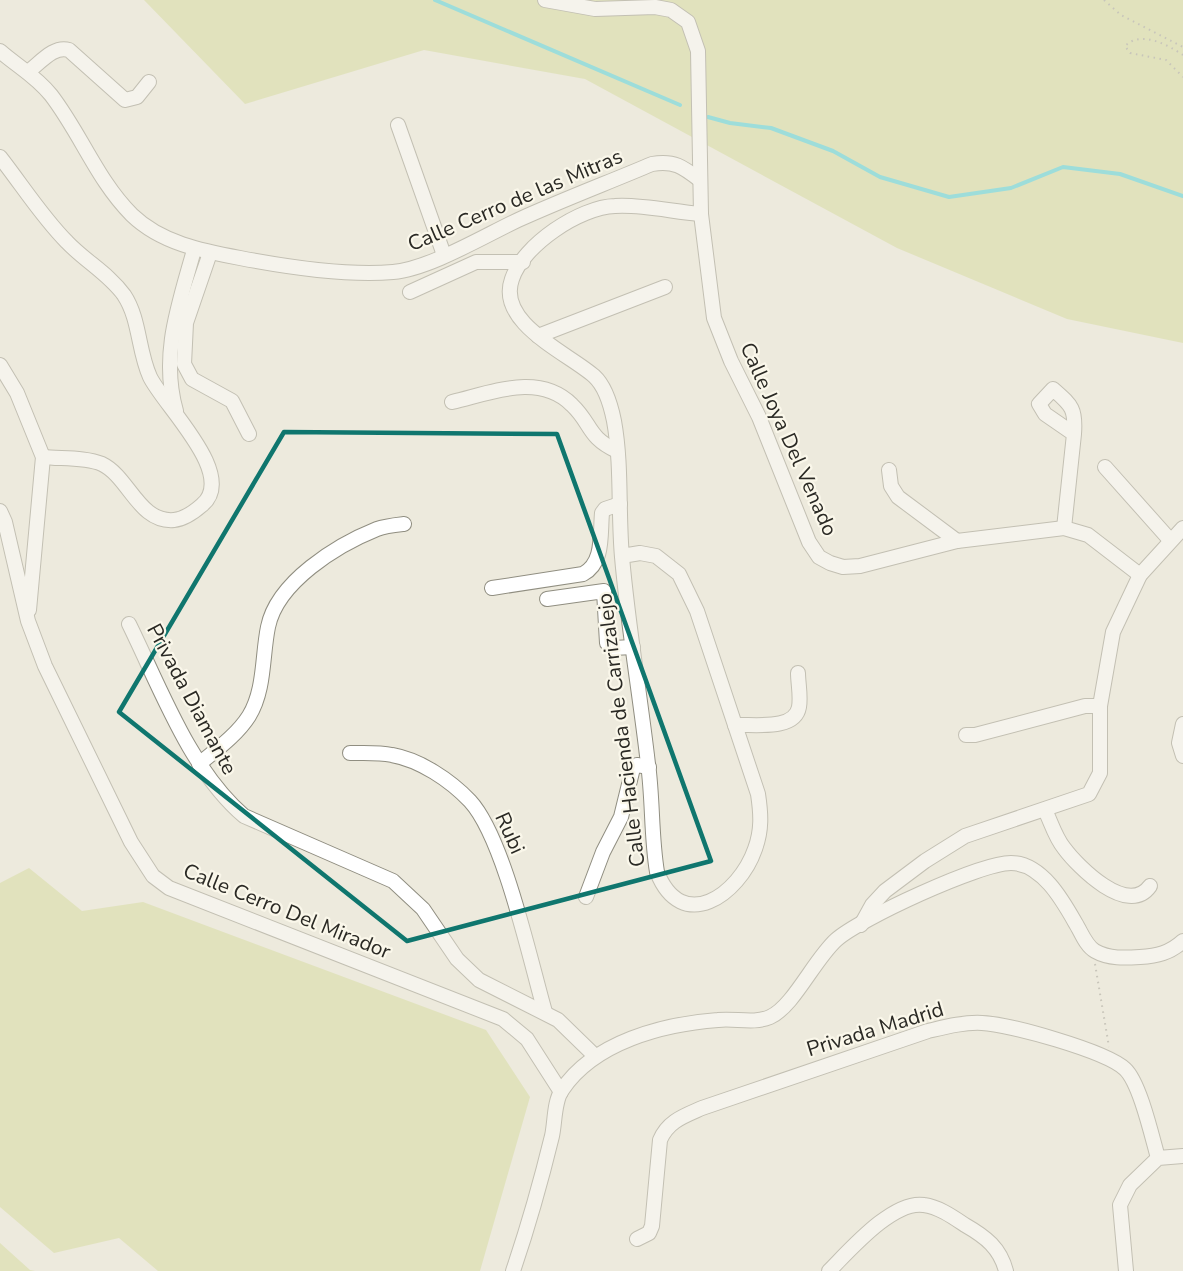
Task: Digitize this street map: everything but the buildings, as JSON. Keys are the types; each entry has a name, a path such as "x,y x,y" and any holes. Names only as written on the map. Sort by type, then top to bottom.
{"street":[{"path":"545,0 595,9"},
{"path":"582,0 595,9"},
{"name":"Calle Joya Del Venado","path":"595,9 655,7 671,10 688,22 698,51 701,214 714,318 759,417 809,542 819,557 843,567 860,566 957,541 1064,528 1088,536 1140,574"},
{"path":"29,71 57,49 63,48 125,100 137,97 150,82"},
{"name":"Calle Cerro de las Mitras","path":"0,51 29,71 50,94 74,128 99,174 133,216 157,232 194,250 210,253 318,269 394,272 422,265 536,212 652,164 667,161 679,164 700,180"},
{"path":"398,125 444,255"},
{"path":"0,157 65,240 110,278 125,296 134,316 149,376 201,448 209,466 212,486 206,501 192,513 176,520 162,520 144,509 117,474 100,464 43,457 17,393 0,365"},
{"name":"Calle Hacienda de Carrizalejo","path":"622,556 640,553 656,556 679,574 697,611 758,794 762,823 755,849 743,873 726,892 710,902 694,905 677,902 664,888 654,851 649,767 622,556 617,451 608,399 596,377 538,336 515,310 510,294 512,278 538,242 556,227 612,206 701,214"},
{"path":"178,419 171,394 168,361 174,322 194,250"},
{"path":"210,253 186,323 184,364 192,379 232,401 249,434"},
{"path":"410,292 476,262 523,262"},
{"path":"538,336 665,287"},
{"path":"452,402 515,386 542,387 572,404 595,438 617,451"},
{"path":"1064,528 1074,434"},
{"name":"Calle Cerro Del Mirador","path":"43,457 28,621 45,666 130,842 153,876 169,888 503,1018 532,1045 561,1092"},
{"path":"1105,467 1170,540"},
{"path":"890,470 891,486 898,497 957,541"},
{"path":"492,588 583,574 593,569 598,561 602,513 605,509 620,504"},
{"path":"0,511 5,522 28,621"},
{"path":"199,764 236,731 249,716 258,692 268,624 280,596 322,558 378,528 404,524"},
{"path":"861,925 872,905 885,891 925,861 965,836 1089,794 1100,773 1100,706 1113,632 1140,574 1183,528"},
{"path":"547,599 604,591 607,643 613,648 633,647"},
{"name":"Privada Diamante","path":"129,624 199,764 214,788 244,816 393,881 423,909 458,959 479,980 558,1020 594,1055"},
{"path":"735,725 779,723 792,720 799,708 798,673"},
{"path":"966,735 975,735 1085,706 1100,706"},
{"path":"1183,724 1179,743 1183,756"},
{"name":"Rubi","path":"350,753 392,755 438,774 471,802 490,831 508,885 544,1012"},
{"path":"586,897 603,852 621,817 633,768 638,765 649,767"},
{"path":"1045,810 1062,846 1083,870 1112,892 1136,896 1145,893 1150,886"},
{"path":"513,1271 537,1193 561,1092 594,1055 642,1035 684,1023 761,1020 770,1017 791,999 812,967 838,938 954,878 1011,863 1030,867 1050,885 1098,952 1124,958 1153,956 1165,954 1183,941"},
{"name":"Privada Madrid","path":"637,1239 649,1233 652,1226 660,1140 664,1131 674,1121 702,1108 928,1031 955,1025 983,1023 1035,1035 1111,1059 1126,1070 1133,1083 1158,1158"},
{"path":"1126,1271 1120,1205 1130,1185 1158,1158 1183,1156"},
{"path":"829,1271 877,1225 899,1210 922,1204 944,1212 981,1234 1003,1257 1006,1271"}],"path":[{"path":"1104,0 1130,20 1183,47"},
{"path":"1183,55 1167,44 1158,42 1133,42 1125,46 1130,53 1166,60 1183,77"},
{"path":"1098,952 1111,1059"}],"highlighted area":[{"path":"284,432 557,434 711,861 407,941 119,712"}],"green space":[{"path":"144,0 1183,0 1183,343 1067,319 897,248 585,79 424,50 245,104"},
{"path":"29,868 82,911 143,902 486,1030 530,1097 480,1271 158,1271 119,1238 54,1253 0,1207 0,883"},
{"path":"0,1243 30,1270 35,1271 0,1271"}],"waterway":[{"path":"435,0 680,105"},
{"path":"708,117 730,123 771,128 833,151 880,177 949,197 1011,188 1063,167 1120,174 1183,196"}]}
